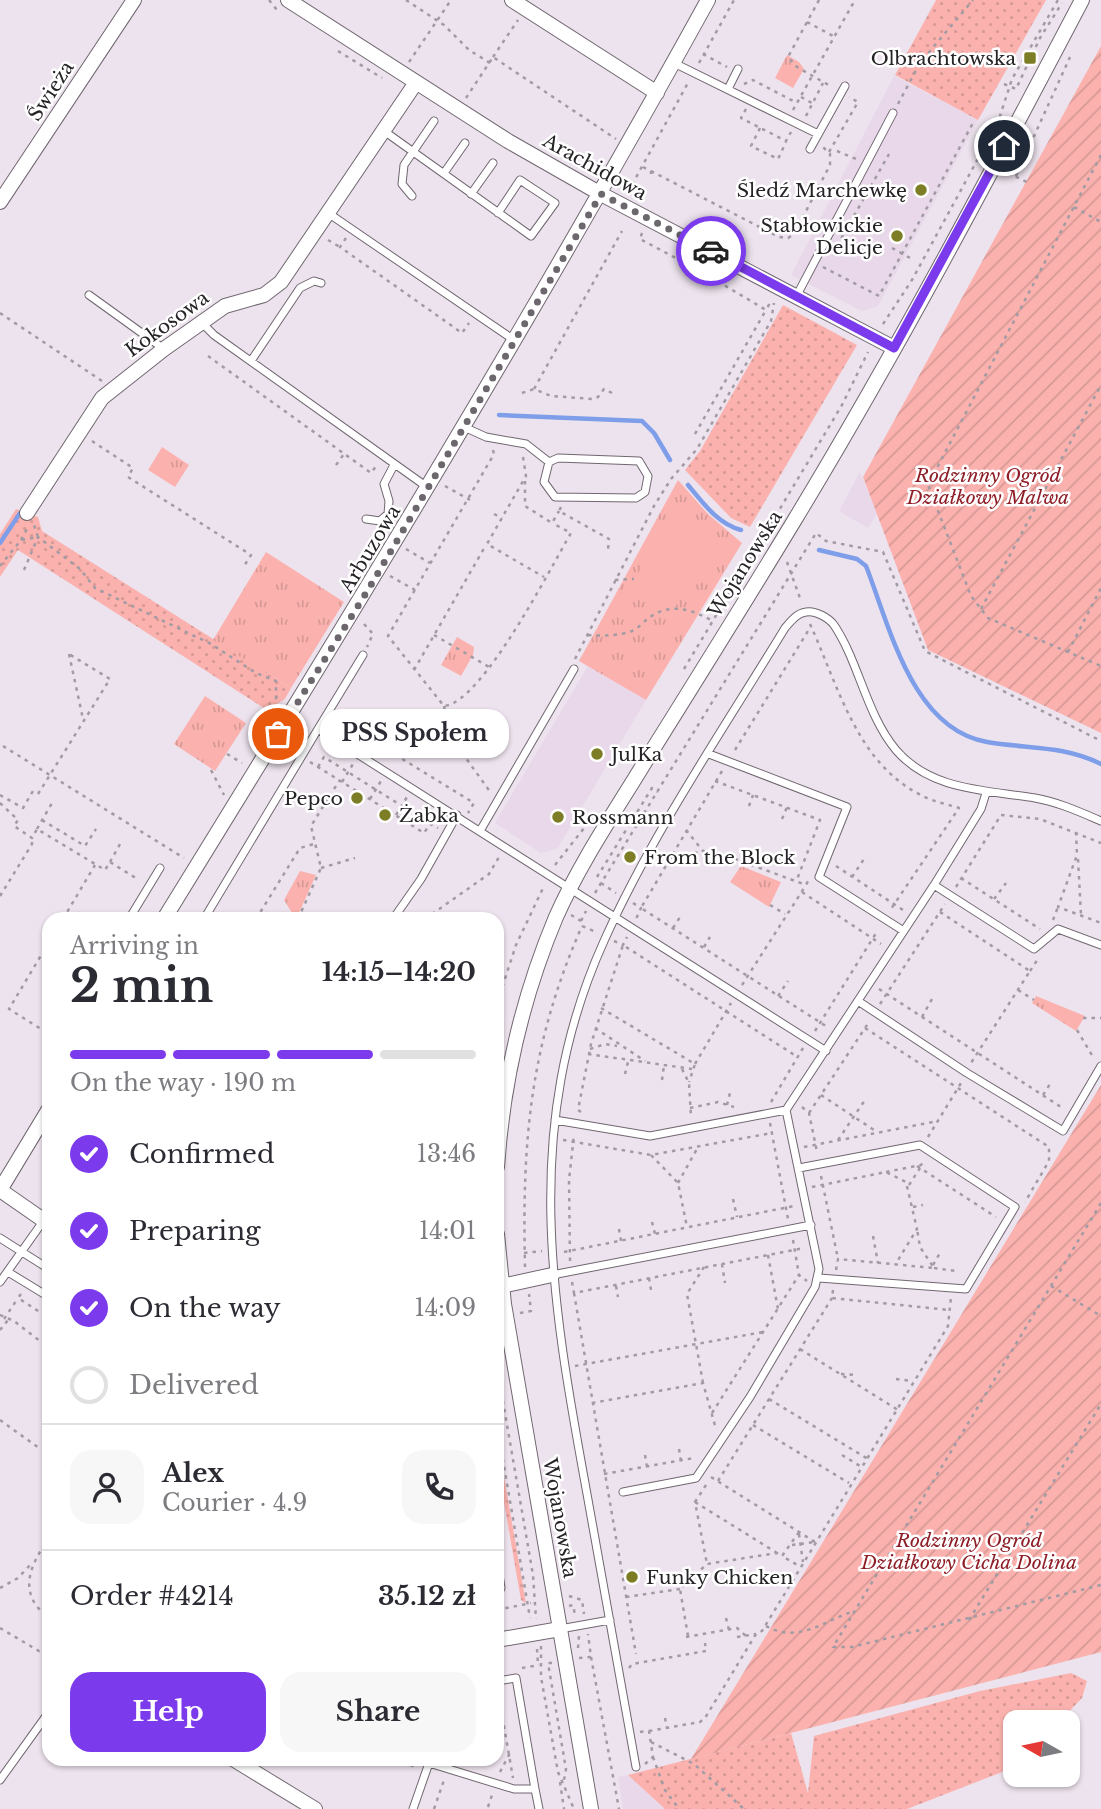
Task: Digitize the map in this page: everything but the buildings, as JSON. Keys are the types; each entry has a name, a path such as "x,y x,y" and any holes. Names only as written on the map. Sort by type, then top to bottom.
{"street":[{"name":"Świeża","path":"0,202 134,0"},
{"path":"512,0 657,93"},
{"path":"601,194 708,0"},
{"name":"Wojanowska","path":"504,1095 518,1028 541,954 570,889 596,842 794,520 894,348 1082,0"},
{"name":"Arachidowa","path":"285,7 601,194 894,348"},
{"name":"Kokosowa","path":"27,513 85,422 112,389 225,306 274,290 415,84"},
{"name":"Arbuzowa","path":"168,912 435,486 464,426 601,194"},
{"path":"42,1121 0,1190 42,1219"},
{"path":"504,1286 552,1275"},
{"name":"Wojanowska","path":"504,1315 591,1809"},
{"path":"504,1639 560,1629"},
{"path":"244,1766 315,1809"}],"lane":[{"path":"674,62 730,85 818,134"},
{"path":"730,85 738,69"},
{"path":"812,146 843,89"},
{"path":"797,295 893,113"},
{"path":"412,196 401,179 404,165 434,121"},
{"path":"384,131 444,173 471,194 498,213 531,236 555,203 520,180 498,213"},
{"path":"444,173 465,143"},
{"path":"471,194 493,163"},
{"path":"328,213 514,340"},
{"path":"251,361 300,288 314,281 321,284"},
{"path":"89,295 157,341 164,349"},
{"path":"201,322 394,465 435,486"},
{"path":"464,426 486,437 511,439 526,444 549,462"},
{"path":"558,458 632,460 645,465 648,476 645,492 636,498 555,497 544,482 549,462 558,458"},
{"path":"366,519 380,521 388,514 389,501 384,484 394,465"},
{"path":"636,1767 568,1389 550,1252 557,1107 588,982 615,916 785,628 805,612 813,612 833,624 868,702 897,751 918,769 946,783 986,793 1036,799 1073,809 1101,821"},
{"path":"208,912 363,655"},
{"path":"480,831 574,669"},
{"path":"318,729 826,1051"},
{"path":"709,754 847,807 819,877 902,930"},
{"path":"555,1120 650,1136 786,1110 934,885 981,809 986,793"},
{"path":"397,912 421,879 457,815"},
{"path":"132,912 160,868"},
{"path":"934,885 1034,949 1058,929 1101,945"},
{"path":"858,1001 966,1073 1063,1131 1101,1066"},
{"path":"623,1492 696,1478 819,1278 811,1225 786,1110"},
{"path":"799,1168 920,1145 1015,1207 967,1289 819,1278"},
{"path":"552,1275 811,1225"},
{"path":"0,1282 42,1227"},
{"path":"0,1237 42,1265"},
{"path":"8,1272 42,1293"},
{"path":"560,1629 610,1620"},
{"path":"504,1680 516,1678 538,1809"},
{"path":"0,1780 42,1722"},
{"path":"413,1809 428,1766"},
{"path":"439,1766 514,1789 535,1789"}],"path":[{"path":"269,0 271,6 285,7"},
{"path":"406,0 438,21 469,50 490,63"},
{"path":"411,60 451,0"},
{"path":"694,72 734,0"},
{"path":"642,166 779,237 788,238 794,234 830,165 830,152 858,102 843,89 813,76 788,57 819,0"},
{"path":"788,119 855,0"},
{"path":"893,113 920,63 973,0"},
{"path":"681,673 842,405 893,305 912,280 998,122 1009,86 1058,0"},
{"path":"1004,84 1016,89 1040,38 1064,0"},
{"path":"466,98 520,18"},
{"path":"807,22 835,37"},
{"path":"335,50 379,78 391,79"},
{"path":"703,54 727,66 726,78 730,85 740,85 753,80 797,103"},
{"path":"1027,182 1017,177 1071,54"},
{"path":"493,57 617,139"},
{"path":"621,204 690,78 701,84"},
{"path":"801,97 812,103"},
{"path":"740,104 747,107 741,118 786,141"},
{"path":"814,262 879,296 974,121"},
{"path":"760,128 751,146 778,159 791,130 812,146 830,152"},
{"path":"837,151 851,157"},
{"path":"825,269 889,153"},
{"path":"1101,155 928,485 971,596 988,618 1101,666"},
{"path":"651,171 651,179"},
{"path":"1074,207 1101,222"},
{"path":"645,228 640,239 766,310"},
{"path":"340,247 352,230"},
{"path":"534,389 622,231"},
{"path":"322,236 462,333 475,315"},
{"path":"611,238 617,240"},
{"path":"892,248 911,258"},
{"path":"702,272 708,261"},
{"path":"574,669 575,658 654,506 671,479 696,449 771,321 775,296 695,434"},
{"path":"0,313 112,389"},
{"path":"208,356 371,473 383,457"},
{"path":"981,610 1101,385"},
{"path":"522,393 534,389 551,396 593,399 604,389 612,393"},
{"path":"86,438 134,468 128,477 251,555 244,566"},
{"path":"497,802 450,736 444,706 388,636 469,500 494,454 492,447 498,445"},
{"path":"336,465 344,453"},
{"path":"444,706 455,703 491,667 571,533 524,506 527,466 517,453"},
{"path":"414,670 525,479"},
{"path":"435,486 469,500"},
{"path":"552,523 566,497"},
{"path":"559,511 609,539 608,550"},
{"path":"494,514 502,518"},
{"path":"0,566 33,520 38,537 80,569 95,588 211,644 256,673 276,681 276,704"},
{"path":"603,880 612,871 816,533 826,541 883,552 925,651 1101,741"},
{"path":"21,540 38,537"},
{"path":"24,570 38,537"},
{"path":"487,544 544,577"},
{"path":"405,548 430,563"},
{"path":"389,575 415,590"},
{"path":"769,1104 885,919 959,808 924,797 906,786 870,753 790,576"},
{"path":"615,580 634,579"},
{"path":"1068,652 1101,588"},
{"path":"588,635 632,631 654,614 677,606 713,621"},
{"path":"361,621 373,635 363,655"},
{"path":"727,763 811,626"},
{"path":"434,635 491,667"},
{"path":"38,794 84,721 110,679 69,654 84,721"},
{"path":"328,713 474,803 468,813 474,816"},
{"path":"3,746 190,861"},
{"path":"227,754 248,767"},
{"path":"302,757 424,833 430,824"},
{"path":"318,767 324,757 447,833"},
{"path":"211,770 228,800"},
{"path":"334,789 340,780"},
{"path":"796,882 820,820 715,781 641,908 838,1034"},
{"path":"597,877 652,788 659,792"},
{"path":"0,795 23,808 33,791"},
{"path":"748,806 753,795"},
{"path":"301,912 321,869 311,826 327,800"},
{"path":"0,803 18,820 14,827 32,838"},
{"path":"0,896 32,844 32,838 52,803"},
{"path":"782,819 787,807"},
{"path":"560,855 596,812"},
{"path":"809,1113 1001,815 1040,819 1101,844"},
{"path":"42,820 85,846 96,829"},
{"path":"37,829 104,870 120,844"},
{"path":"686,830 703,851"},
{"path":"1076,832 1081,915"},
{"path":"260,912 300,848 316,844"},
{"path":"435,912 489,874 500,855 492,849"},
{"path":"669,858 711,850 806,885"},
{"path":"961,878 1042,930 1052,921 1077,855"},
{"path":"321,869 355,858"},
{"path":"852,877 864,859"},
{"path":"110,862 142,882 148,873"},
{"path":"742,867 744,862"},
{"path":"834,864 912,915"},
{"path":"67,912 95,865"},
{"path":"691,1119 689,1083 692,1069 785,914 813,874 819,877"},
{"path":"994,899 1006,883"},
{"path":"801,891 890,950"},
{"path":"504,982 516,945 538,896"},
{"path":"770,905 785,914"},
{"path":"1058,906 1101,923"},
{"path":"940,912 1030,971"},
{"path":"673,928 680,917"},
{"path":"513,1314 531,1311 524,1253 525,1146 532,1086 560,978 582,926 581,921"},
{"path":"582,926 606,937"},
{"path":"704,947 710,937"},
{"path":"578,1110 595,1028 623,945 797,1057"},
{"path":"42,954 9,1009 42,1030"},
{"path":"927,1139 977,1053 1039,958"},
{"path":"778,996 788,981"},
{"path":"869,983 1066,1110"},
{"path":"1018,990 1034,1000"},
{"path":"922,1017 932,999"},
{"path":"601,1008 695,1064"},
{"path":"1083,1018 1101,1018"},
{"path":"632,1026 635,1020"},
{"path":"595,1028 620,1047 647,1062"},
{"path":"865,1028 1049,1147 1049,1161 1025,1202 1020,1198"},
{"path":"1077,1030 1096,1060 1101,1052"},
{"path":"661,1044 664,1039"},
{"path":"589,1052 606,1044 620,1047"},
{"path":"589,1052 628,1062 692,1069"},
{"path":"625,1074 628,1062"},
{"path":"662,1080 664,1065"},
{"path":"682,1069 689,1083"},
{"path":"1043,1095 1050,1084"},
{"path":"727,1105 730,1093"},
{"path":"821,1095 878,1133"},
{"path":"838,1140 866,1100"},
{"path":"690,1108 718,1102 741,1109"},
{"path":"557,1107 578,1110 586,1116"},
{"path":"712,1413 799,1275 768,1113"},
{"path":"795,1148 938,1121"},
{"path":"575,1123 569,1180 570,1271 636,1654"},
{"path":"573,1141 651,1155 772,1133"},
{"path":"678,1183 698,1147"},
{"path":"930,1152 909,1185 920,1247 933,1267"},
{"path":"651,1155 678,1183 687,1227"},
{"path":"803,1188 918,1167 1005,1223"},
{"path":"886,1172 909,1185"},
{"path":"733,1199 737,1217"},
{"path":"1101,1203 833,1647 852,1647 969,1620 1101,1585"},
{"path":"524,1253 570,1251 806,1204"},
{"path":"913,1207 923,1205"},
{"path":"652,1223 655,1234"},
{"path":"619,1229 621,1241"},
{"path":"895,1265 917,1229"},
{"path":"873,1236 878,1263"},
{"path":"574,1293 814,1246"},
{"path":"933,1267 940,1254"},
{"path":"768,1255 778,1309"},
{"path":"718,1481 832,1298 838,1259 956,1271"},
{"path":"722,1264 725,1283"},
{"path":"704,1267 687,1294 698,1365 716,1430 711,1439"},
{"path":"695,1269 696,1280"},
{"path":"799,1275 815,1287"},
{"path":"649,1278 651,1290"},
{"path":"0,1331 27,1284"},
{"path":"615,1285 618,1297"},
{"path":"1051,1286 1101,1316"},
{"path":"635,1721 637,1733 702,1721 756,1634 765,1625 948,1326 953,1288"},
{"path":"18,1298 42,1313"},
{"path":"832,1298 950,1310"},
{"path":"0,1315 42,1343"},
{"path":"585,1364 763,1332"},
{"path":"800,1349 898,1410"},
{"path":"840,1374 855,1375"},
{"path":"896,1379 915,1381"},
{"path":"592,1403 703,1383"},
{"path":"881,1399 885,1394"},
{"path":"769,1399 868,1459"},
{"path":"969,1620 1101,1404"},
{"path":"504,1407 533,1575 532,1598 542,1664 566,1769 562,1781 564,1809"},
{"path":"0,1420 39,1448"},
{"path":"753,1424 850,1484"},
{"path":"679,1450 681,1461"},
{"path":"645,1455 647,1467"},
{"path":"842,1455 861,1466"},
{"path":"604,1475 699,1457"},
{"path":"504,1463 537,1633 541,1677 558,1772 574,1809"},
{"path":"701,1471 815,1542"},
{"path":"706,1485 695,1502 707,1564"},
{"path":"695,1502 800,1567"},
{"path":"799,1532 803,1562"},
{"path":"782,1556 799,1532"},
{"path":"792,1545 815,1542"},
{"path":"0,1588 18,1578 42,1548"},
{"path":"626,1597 680,1589 707,1564 777,1553"},
{"path":"33,1562 32,1599 42,1611"},
{"path":"680,1589 687,1637 737,1628 746,1636"},
{"path":"504,1609 530,1603"},
{"path":"765,1625 784,1633 801,1634 854,1611"},
{"path":"726,1618 729,1630"},
{"path":"0,1628 38,1651 42,1651"},
{"path":"737,1637 756,1634"},
{"path":"628,1674 632,1664 706,1651 705,1643"},
{"path":"591,1657 619,1809"},
{"path":"516,1669 557,1661"},
{"path":"504,1671 509,1670"},
{"path":"665,1718 667,1728"},
{"path":"504,1730 514,1789"},
{"path":"649,1731 653,1757 666,1790 679,1809"},
{"path":"651,1742 694,1764 744,1809"},
{"path":"636,1767 653,1757"},
{"path":"434,1809 445,1778"},
{"path":"488,1807 493,1792 500,1794"}],"shaded area":[{"path":"894,76 978,120 878,306 862,311 791,275"},
{"path":"860,472 877,514 868,528 839,511"},
{"path":"588,666 646,700 557,849 541,853 495,823"},
{"path":"628,1775 665,1809 623,1809 618,1777"}],"green space":[{"path":"936,0 1046,0 978,120 895,75"},
{"name":"Rodzinny Ogród Działkowy Malwa","path":"1101,46 1101,733 928,650 863,477"},
{"path":"787,55 799,62 804,69 793,88 775,78"},
{"path":"783,305 857,345 750,527 731,518 685,470 700,451"},
{"path":"162,447 189,465 175,487 148,470"},
{"path":"678,480 708,514 742,543 646,700 579,661"},
{"path":"16,509 38,517 42,531 291,688 285,699 267,710 18,550 0,577 0,534"},
{"path":"675,513 717,539 675,607 633,581"},
{"path":"266,552 344,602 291,688 213,640"},
{"path":"457,637 474,647 473,655 461,676 441,665"},
{"path":"205,696 246,723 215,771 174,744"},
{"path":"741,866 781,882 769,907 730,882"},
{"path":"300,871 316,875 299,912 291,912 284,900"},
{"path":"1036,996 1085,1016 1076,1031 1032,1003"},
{"name":"Rodzinny Ogród Działkowy Cicha Dolina","path":"1101,1085 1101,1652 691,1759"},
{"path":"504,1476 526,1603 521,1600 504,1502"},
{"path":"1071,1673 1087,1681 1082,1698 1070,1710 1003,1710 1003,1772 907,1809 665,1809 628,1775 791,1733 808,1793 814,1736 980,1691"}],"waterway":[{"path":"499,415 642,421 654,433 670,460"},
{"path":"688,485 718,518 741,530"},
{"path":"0,543 20,513"},
{"path":"819,550 857,559 866,566 907,672 922,697 940,718 961,733 987,742 1059,751 1101,764"}],"way so far":[{"path":"278,734 368,590 601,194 711,251"}],"place":[{"name":"Olbrachtowska","path":"1030,58"},
{"name":"Śledź Marchewkę","path":"921,190"},
{"name":"Stabłowickie Delicje","path":"897,236"},
{"name":"PSS Społem","path":"278,734"},
{"name":"JulKa","path":"597,754"},
{"name":"Pepco","path":"357,798"},
{"name":"Żabka","path":"385,815"},
{"name":"Rossmann","path":"558,817"},
{"name":"From the Block","path":"630,857"},
{"name":"Funky Chicken","path":"632,1577"}],"route":[{"path":"711,251 894,348 1004,146"}]}
